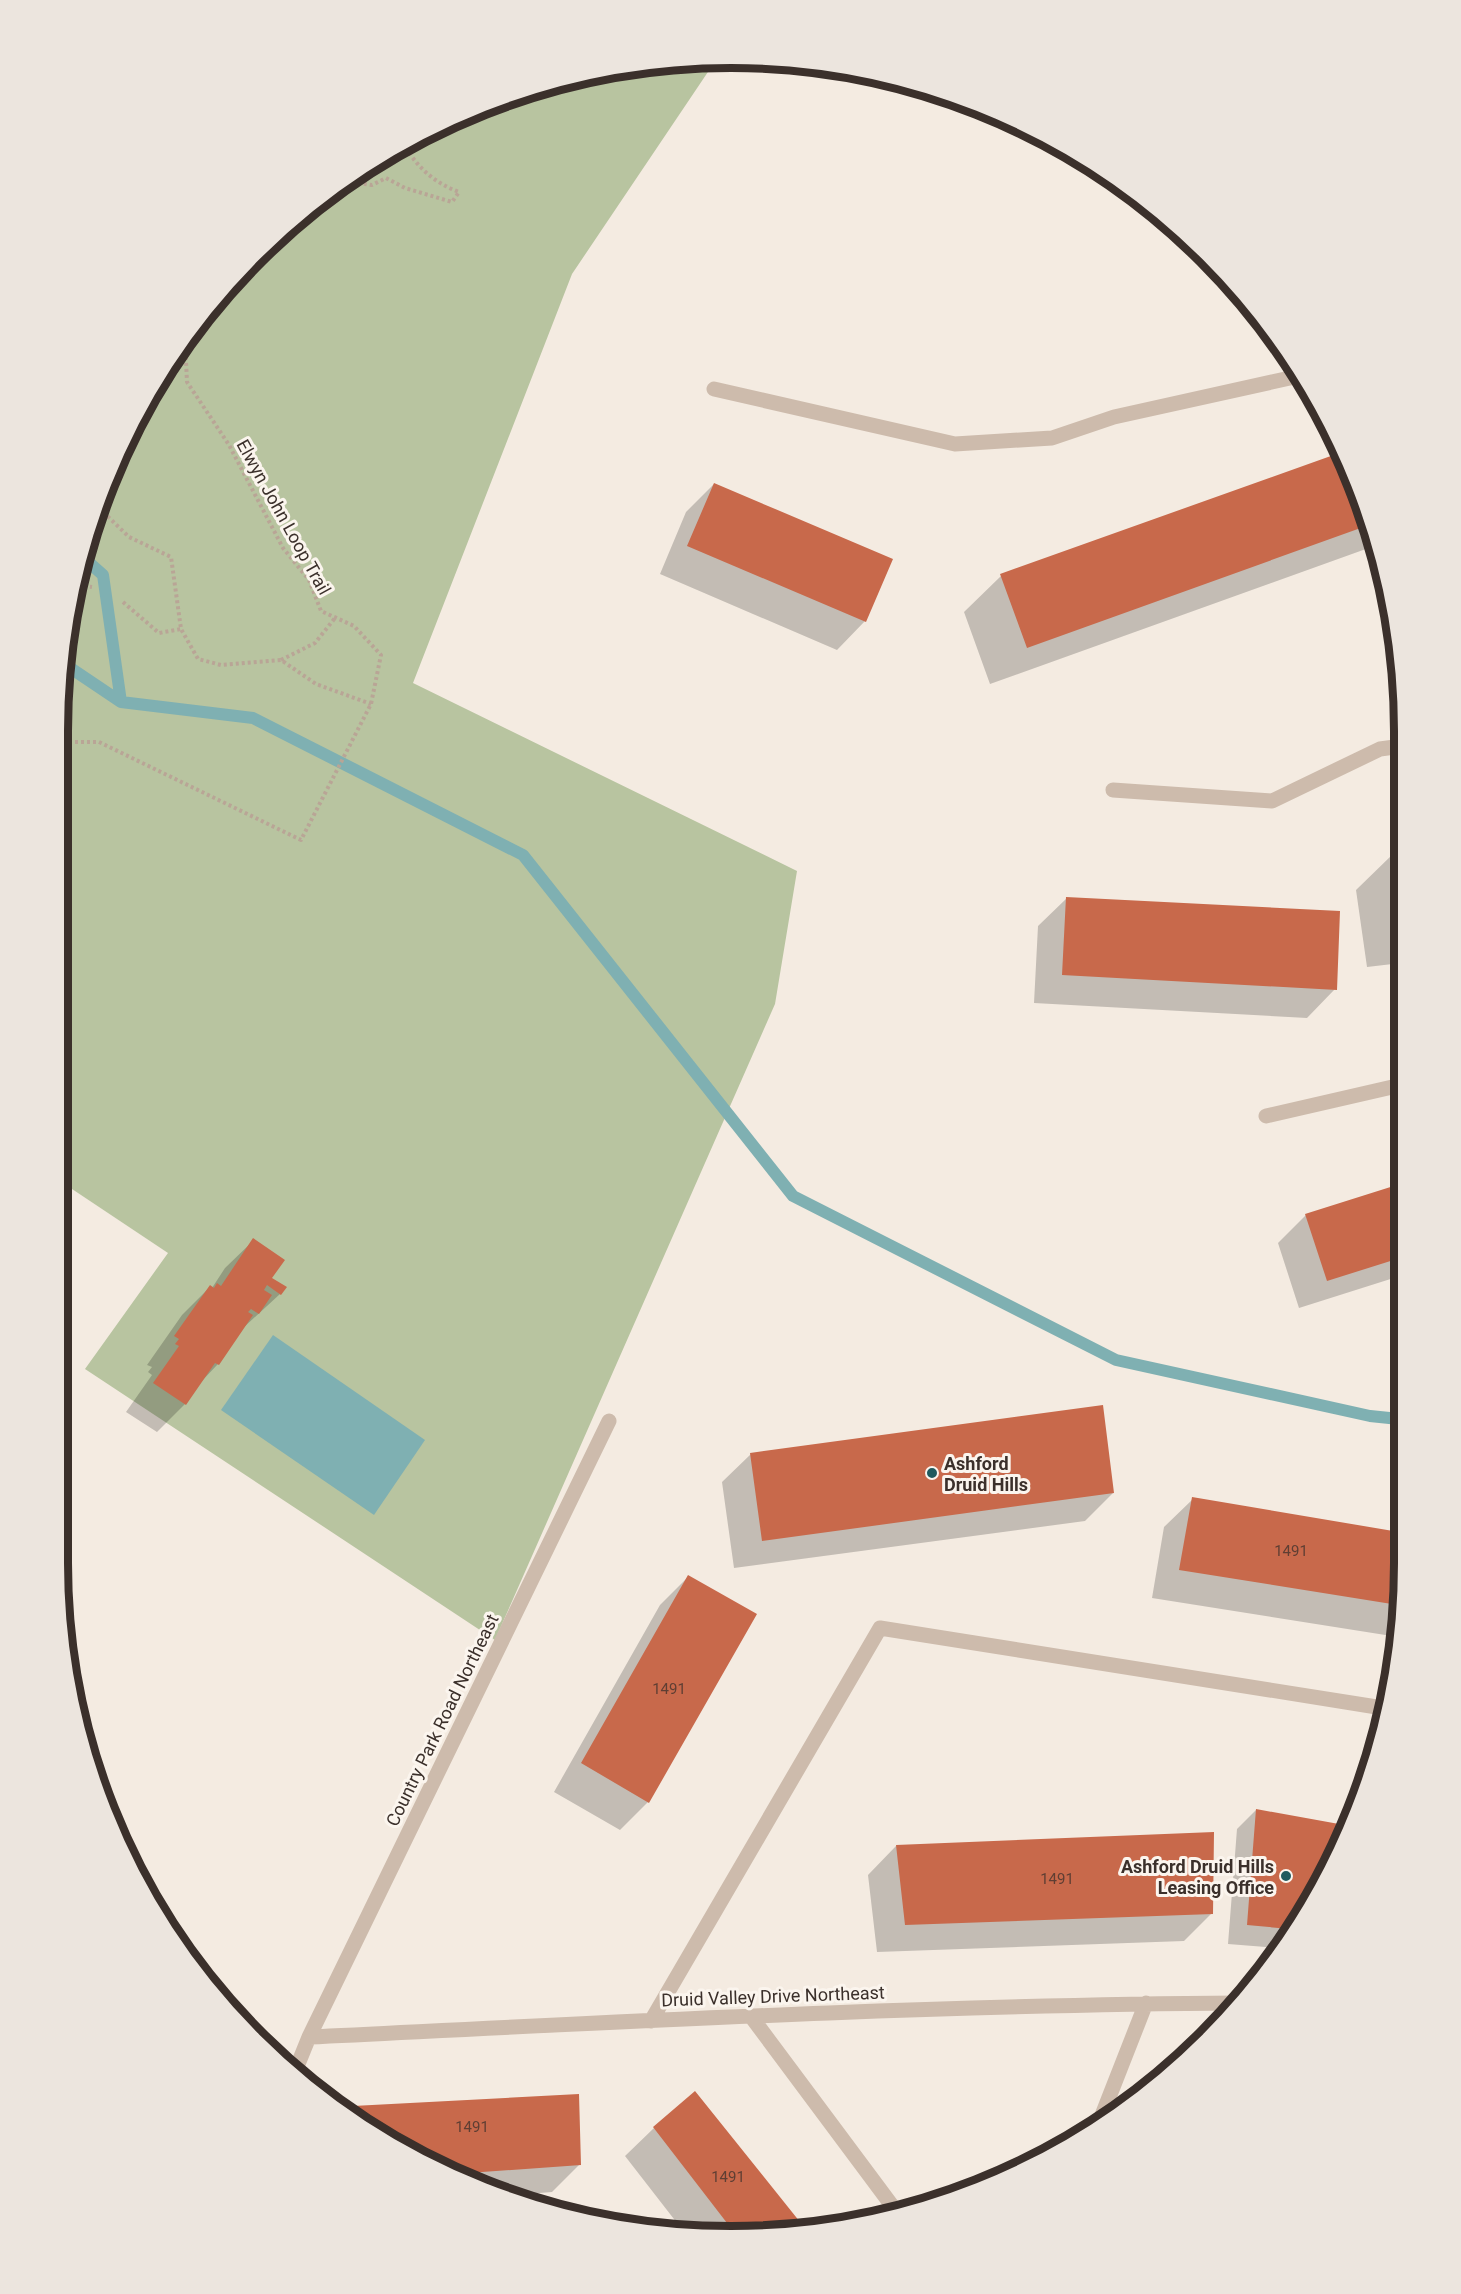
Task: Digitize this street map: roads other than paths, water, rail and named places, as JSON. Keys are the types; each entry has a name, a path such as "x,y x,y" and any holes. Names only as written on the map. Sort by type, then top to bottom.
{"street":[{"path":"714,389 955,444 1052,438 1114,417 1292,378"},
{"path":"1113,790 1272,801 1380,749 1394,747"},
{"path":"1266,1116 1394,1087"},
{"name":"Country Park Road Northeast","path":"297,2066 309,2037 609,1421"},
{"path":"651,2020 879,1628 1378,1707"},
{"path":"1103,2112 1146,2003"},
{"name":"Druid Valley Drive Northeast","path":"309,2037 750,2015 1146,2003 1227,2003"},
{"path":"750,2015 892,2206"}],"water":[{"path":"273,1335 425,1440 374,1515 221,1410"}],"waterway":[{"path":"89,563 103,575 121,702 253,718 523,855 793,1196 1116,1360 1370,1416 1394,1418"},
{"path":"71,668 121,702"}],"place":[{"name":"Ashford Druid Hills","path":"932,1473"},
{"name":"Ashford Druid Hills Leasing Office","path":"1286,1876"}]}
